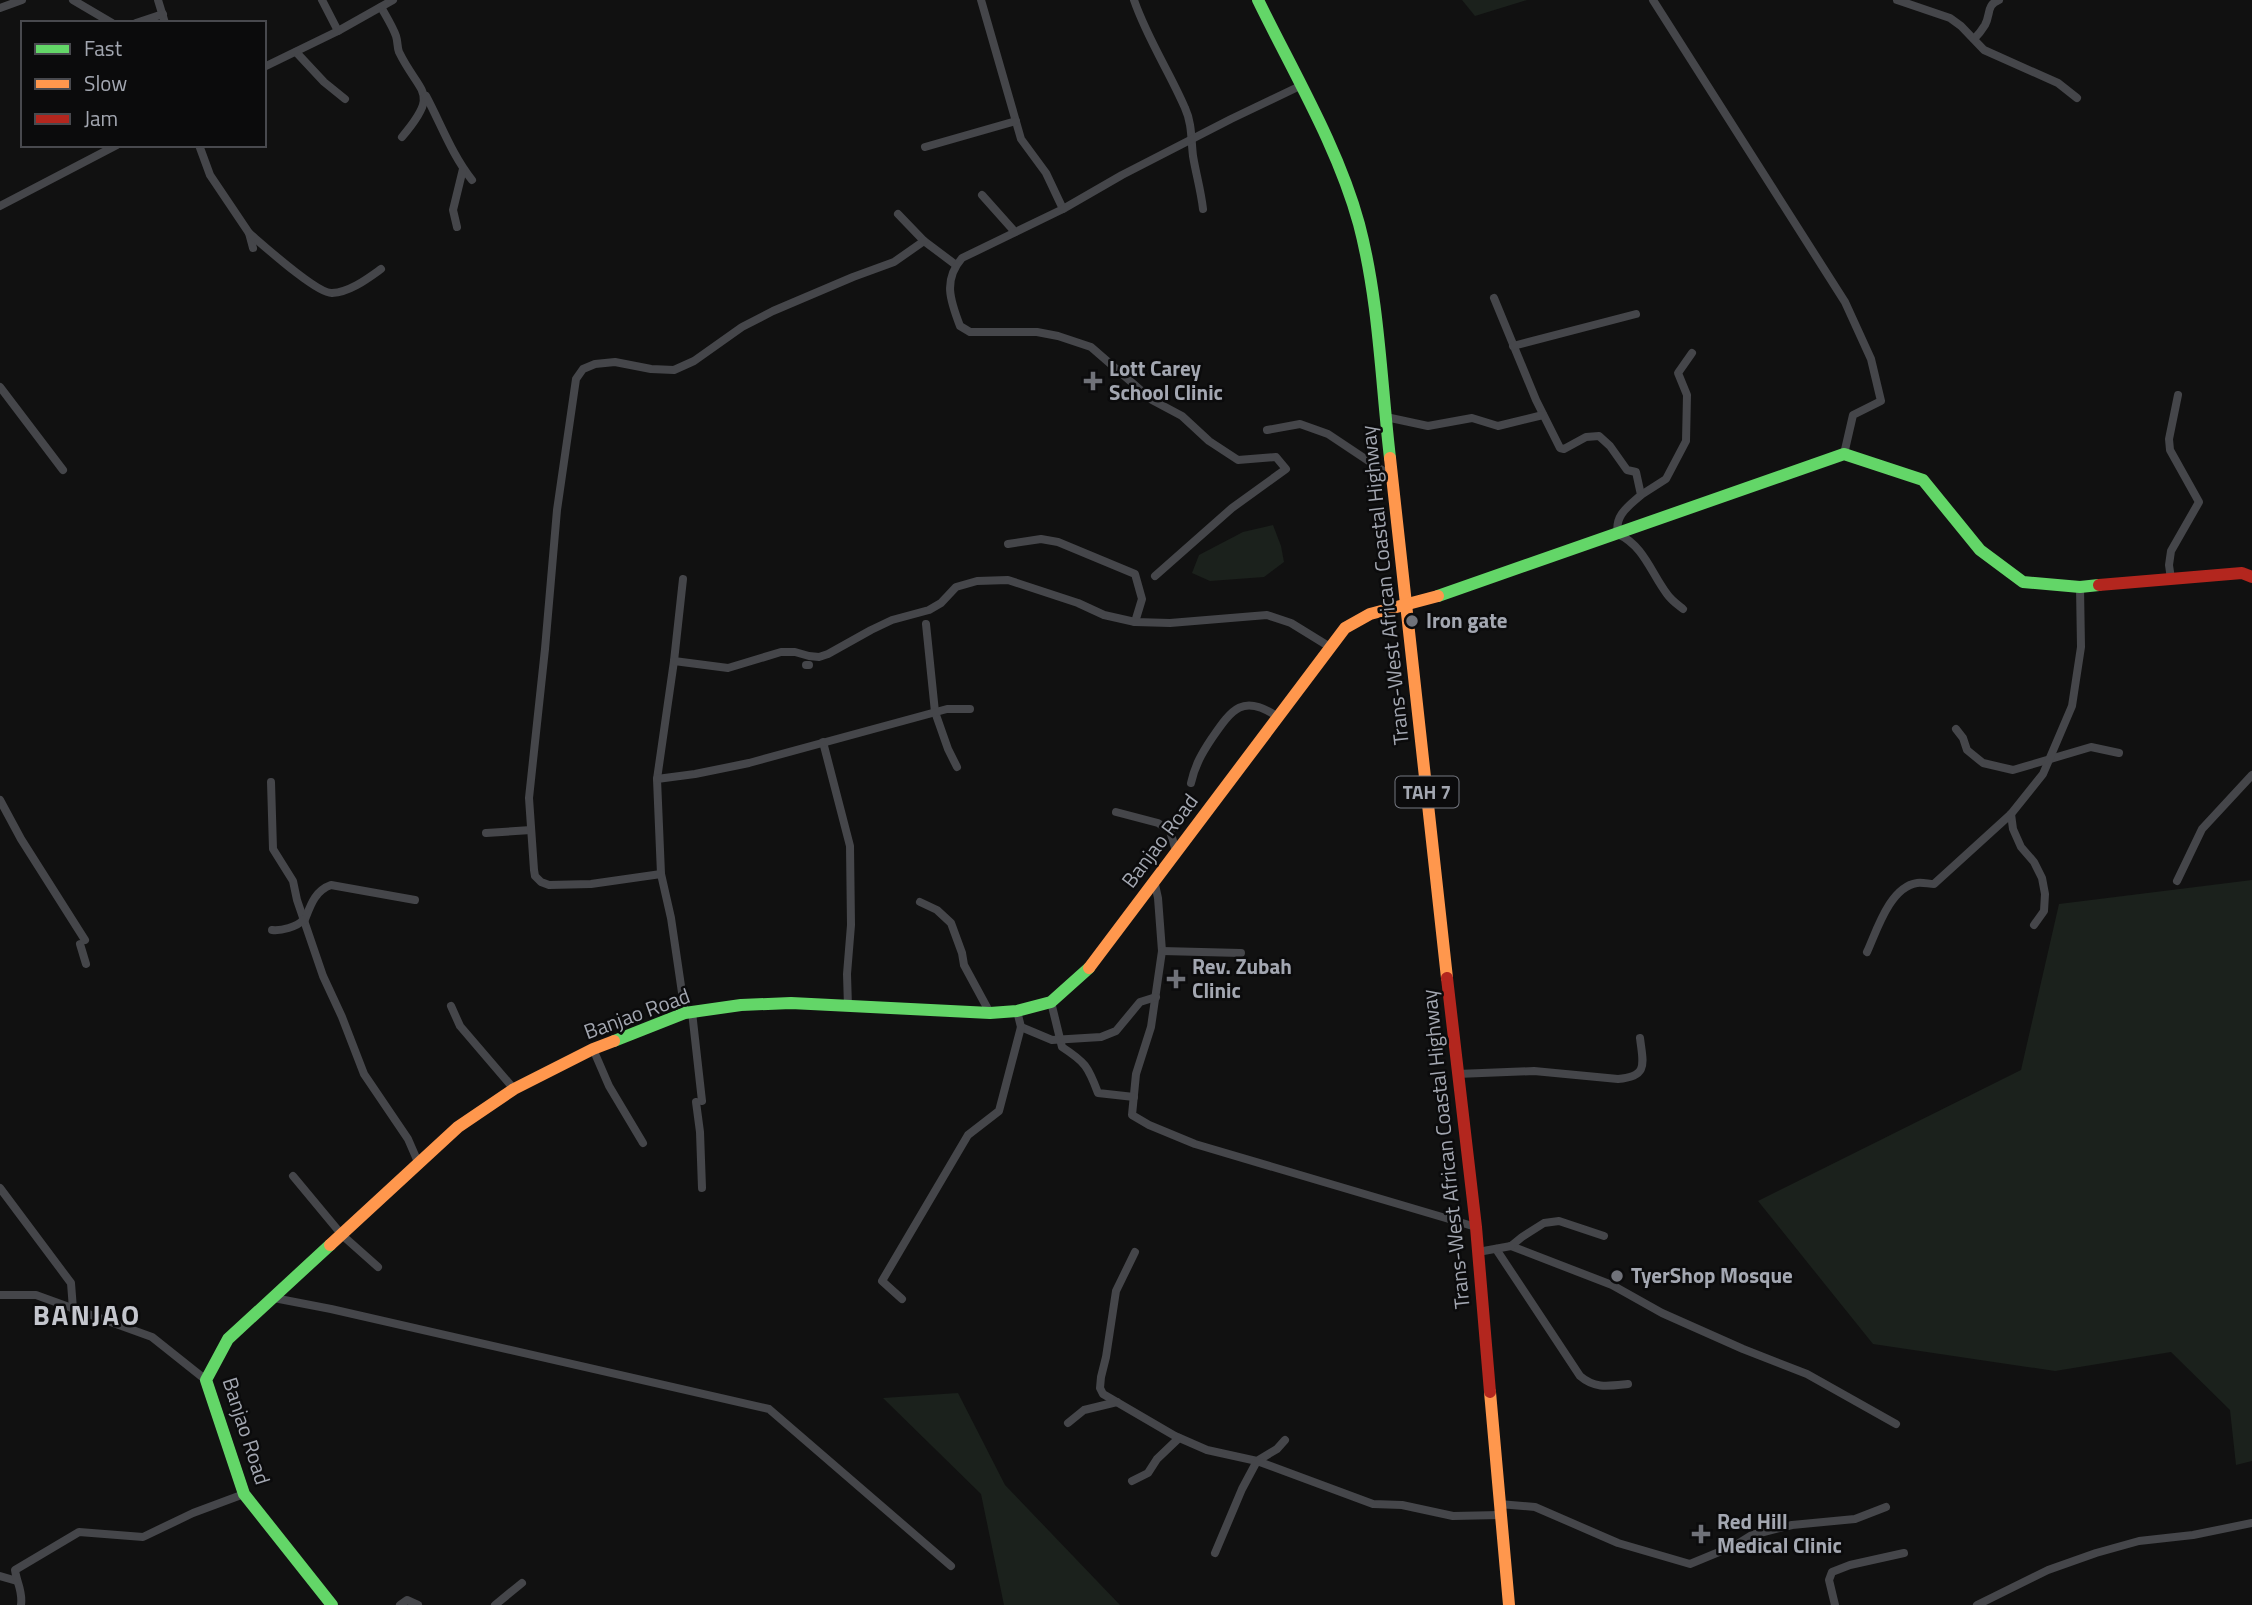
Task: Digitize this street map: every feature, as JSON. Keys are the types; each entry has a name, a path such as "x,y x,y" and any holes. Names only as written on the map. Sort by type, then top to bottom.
{"main road":[{"name":"Trans-West African Coastal Highway","path":"1258,0 1348,188 1359,225 1372,294 1476,1227 1509,1605"},
{"name":"Banjao Road","path":"331,1605 244,1494 206,1380 228,1339 458,1127 514,1089 593,1049 689,1012 753,1004 791,1003 990,1013 1017,1011 1051,1002 1088,970 1340,631 1356,619 1371,612 1405,606 1450,593 1844,454"},
{"path":"1844,454 1923,480 1980,550 2023,582 2080,587 2242,573 2252,576"},
{"path":"1501,1515 1502,1605"}],"street":[{"path":"0,8 22,0"},
{"path":"73,0 109,21"},
{"path":"142,21 150,18 164,20 158,0"},
{"path":"322,0 338,31"},
{"path":"266,66 338,31 393,0"},
{"path":"981,0 1021,139 1046,173 1063,209"},
{"path":"1134,0 1143,25 1186,109 1203,209"},
{"path":"1653,0 1845,302 1871,359 1881,401 1853,415 1844,454"},
{"path":"1897,0 1950,18 1991,53 2058,83 2077,98"},
{"path":"1973,39 1984,25 1989,7 1999,0"},
{"path":"381,7 396,37 398,50 423,88 457,162 472,180"},
{"path":"296,51 324,82 345,99"},
{"path":"1155,576 1232,508 1286,469 1276,457 1238,460 1209,441 1182,416 1152,400 1091,346 1037,332 970,332 960,326 948,283 962,258 1063,209 1192,138 1300,86"},
{"path":"402,138 416,121 426,96"},
{"path":"925,147 1016,121"},
{"path":"0,206 113,147"},
{"path":"200,147 210,175 249,233 322,290 331,294 354,287 381,269"},
{"path":"457,226 453,210 463,169"},
{"path":"982,195 1015,232"},
{"path":"898,214 924,242 956,265"},
{"path":"249,233 253,248"},
{"path":"661,874 591,884 549,885 535,876 529,798 557,510 576,379 583,369 595,364 615,362 674,370 694,361 742,327 773,311 894,262 924,242"},
{"path":"1494,298 1543,415 1560,448 1564,449 1586,437 1599,436 1610,446 1627,470 1636,471 1641,495"},
{"path":"1513,346 1636,314"},
{"path":"1683,610 1668,596 1644,555 1618,534 1616,525 1619,516 1641,495 1666,479 1686,442 1687,395 1678,373 1692,353"},
{"path":"0,387 63,470"},
{"path":"2171,579 2171,551 2199,502 2170,450 2169,439 2178,396"},
{"path":"1386,417 1428,426 1472,418 1497,426 1543,415"},
{"path":"1267,430 1300,424 1328,434 1391,476"},
{"path":"1007,544 1041,539 1058,542 1135,574 1142,599 1135,622"},
{"path":"683,579 657,779 661,874 689,1012 699,1102 702,1188"},
{"path":"674,661 728,668 781,652 819,657 892,620 929,610 941,603 956,587 977,581 1009,580 1078,603 1104,615 1135,622 1170,623 1267,615 1291,623 1330,647"},
{"path":"1867,952 1885,912 1900,891 1916,883 1934,884 2011,814 2043,774 2072,706 2081,647 2080,587"},
{"path":"926,624 935,712 957,767"},
{"path":"1191,783 1195,766 1229,713 1246,706 1262,706 1278,717"},
{"path":"657,779 749,763 947,709 970,709"},
{"path":"1956,729 1963,738 1966,750 1983,763 2013,770 2091,747 2119,753"},
{"path":"823,742 850,846 848,1007"},
{"path":"2177,881 2202,828 2252,775"},
{"path":"271,782 273,849 293,881 323,976 364,1074 408,1139 418,1162"},
{"path":"0,800 83,942 86,964"},
{"path":"1116,812 1158,823 1170,831 1176,851"},
{"path":"2011,814 2013,829 2021,846 2042,878 2044,911 2034,925"},
{"path":"486,833 531,830"},
{"path":"1154,880 1163,951 1151,1027 1136,1074 1132,1115 1195,1144 1476,1227"},
{"path":"272,930 304,921 317,894 331,885 415,900"},
{"path":"920,902 937,910 951,923 964,965 990,1013"},
{"path":"1163,951 1241,953"},
{"path":"1021,1027 1052,1040 1101,1037 1116,1031 1140,1002 1156,997"},
{"path":"1051,1002 1062,1047 1082,1060 1098,1093 1134,1097"},
{"path":"451,1006 460,1026 514,1089"},
{"path":"902,1299 882,1281 968,1135 999,1111 1021,1027 1017,1011"},
{"path":"1457,1074 1534,1071 1631,1078 1638,1075 1642,1069 1640,1038"},
{"path":"593,1049 609,1086 643,1143"},
{"path":"293,1176 342,1235 379,1267"},
{"path":"0,1188 71,1283 73,1309"},
{"path":"1478,1252 1511,1246 1544,1223 1559,1221 1604,1236"},
{"path":"1511,1246 1612,1285 1662,1313 1807,1374 1896,1424"},
{"path":"1496,1249 1580,1376 1598,1387 1628,1384"},
{"path":"1135,1252 1116,1291 1101,1391 1179,1437 1208,1450 1256,1461 1373,1504 1402,1505 1453,1516 1501,1515 1535,1507 1618,1542 1690,1564 1736,1545 1752,1535 1792,1525 1855,1519 1885,1507"},
{"path":"0,1295 36,1296 152,1337 206,1380"},
{"path":"274,1298 769,1409 951,1566"},
{"path":"1068,1423 1084,1410 1117,1402"},
{"path":"1132,1481 1148,1474 1157,1459 1179,1437"},
{"path":"1215,1553 1256,1461 1277,1449 1285,1440"},
{"path":"21,1605 23,1594 16,1581 15,1570 79,1532 144,1537 193,1513 244,1494"},
{"path":"1976,1605 2048,1570 2095,1553 2139,1541 2193,1535 2252,1523"},
{"path":"1835,1605 1829,1580 1832,1572 1850,1565 1904,1553"},
{"path":"0,1576 16,1581"},
{"path":"495,1605 522,1583"},
{"path":"400,1605 407,1600 418,1605"}],"shaded area":[{"path":"1462,0 1527,0 1475,16"},
{"path":"1273,525 1284,562 1264,577 1210,581 1192,573 1199,555 1243,532"},
{"path":"2252,880 2252,1461 2236,1465 2230,1410 2171,1352 2055,1371 1873,1344 1758,1201 2021,1070 2059,904"},
{"path":"958,1393 1005,1485 1120,1605 1004,1605 981,1494 883,1398"}],"traffic: fast":[{"path":"1258,0 1327,138 1359,224 1375,311 1390,458"},
{"path":"1438,596 1844,454 1923,480 1980,550 2023,582 2080,587 2099,585"},
{"path":"614,1041 685,1013 741,1005 791,1003 990,1013 1017,1011 1051,1002 1089,968"},
{"path":"330,1245 228,1339 206,1380 244,1494 332,1605"}],"traffic: slow":[{"path":"1390,458 1447,978"},
{"path":"1089,968 1345,628 1370,614 1438,596"},
{"path":"330,1245 458,1127 514,1089 614,1041"},
{"path":"1490,1392 1509,1605"}],"traffic: jam":[{"path":"2099,585 2242,573 2252,577"},
{"path":"1447,978 1476,1227 1490,1392"}],"place":[{"name":"Lott Carey School Clinic","path":"1093,381"},
{"name":"Iron gate","path":"1412,621"},
{"name":"Rev. Zubah Clinic","path":"1176,979"},
{"name":"TyerShop Mosque","path":"1617,1276"},
{"name":"Red Hill Medical Clinic","path":"1701,1534"}],"district":[{"name":"BANJAO","path":"87,1315"}]}
